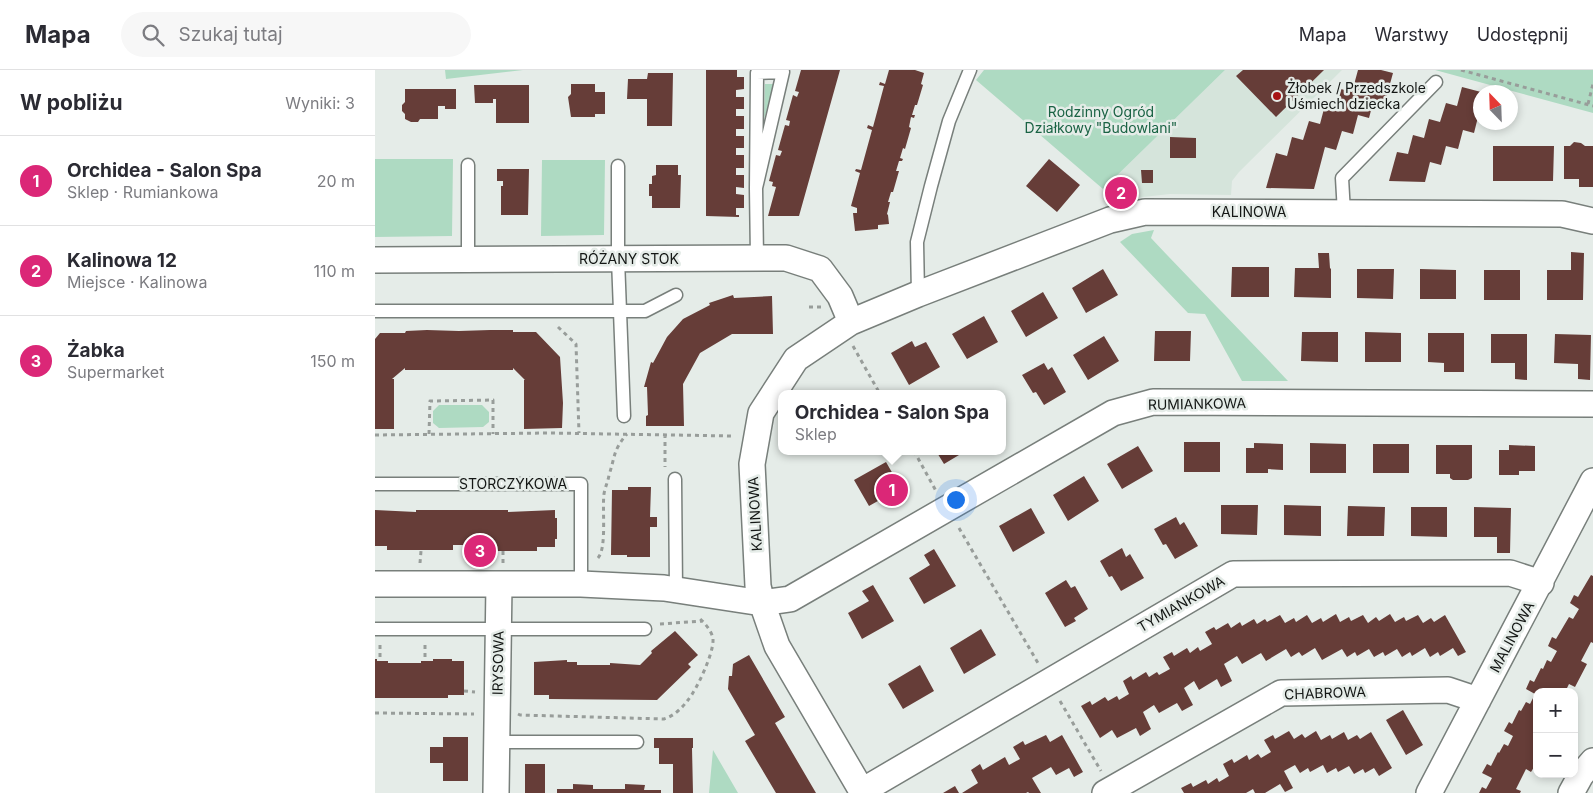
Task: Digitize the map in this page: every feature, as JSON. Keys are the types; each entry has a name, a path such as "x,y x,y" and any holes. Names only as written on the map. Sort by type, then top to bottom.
{"street":[{"name":"KALINOWA","path":"862,792 777,646 758,586 753,464 757,436 761,413 796,359 851,332 918,294 1110,220 1145,212 1562,214 1593,221"},
{"name":"RÓŻANY STOK","path":"375,260 786,258 820,269 840,296 851,332"},
{"name":"RUMIANKOWA","path":"762,602 790,599 1113,413 1153,402 1593,404"},
{"name":"MALINOWA","path":"1429,793 1593,481"},
{"name":"TYMIANKOWA","path":"862,792 1233,574 1510,573 1541,583"},
{"path":"375,584 499,584 581,575 762,602"},
{"name":"IRYSOWA","path":"496,793 499,584"},
{"name":"CHABROWA","path":"1105,793 1281,693 1448,690 1478,700"},
{"path":"1571,793 1581,775 1593,761"}],"lane":[{"path":"756,188 783,72 757,73 756,188 757,258"},
{"path":"918,294 917,242 949,121 968,73"},
{"path":"1344,213 1342,178 1436,82"},
{"path":"468,165 468,259"},
{"path":"618,166 618,259 624,416"},
{"path":"375,311 645,311 676,295"},
{"path":"675,479 675,590"},
{"name":"STORCZYKOWA","path":"375,484 581,484 581,575"},
{"path":"375,629 645,629"},
{"path":"497,742 637,742"}],"path":[{"path":"1461,70 1593,106"},
{"path":"1588,104 1593,84"},
{"path":"552,322 576,344 579,433"},
{"path":"851,332 879,390"},
{"path":"429,434 429,401 493,400 493,434"},
{"path":"375,435 579,433 757,436"},
{"path":"581,575 600,556 603,545 603,513 606,484 613,456 620,442 627,434"},
{"path":"963,535 986,575"},
{"path":"517,710 520,715 669,718 689,699 712,647 713,637 698,616"},
{"path":"645,629 649,625 702,621"},
{"path":"375,642 380,642 380,661"},
{"path":"425,642 425,661"},
{"path":"475,700 476,683"},
{"path":"464,691 475,692"},
{"path":"375,712 474,714 475,707"}],"shaded area":[{"path":"1225,70 1342,70 1239,172 1232,181 1231,195 1170,194 1143,197 1110,205 1103,189"}],"green space":[{"path":"445,70 523,70 446,79"},
{"name":"Rodzinny Ogród Działkowy \"Budowlani\"","path":"984,70 1225,70 1103,189 976,80"},
{"path":"1435,70 1593,70 1593,113 1518,93 1518,85 1490,85"},
{"path":"765,84 775,84 764,119"},
{"path":"375,159 453,159 452,236 375,237"},
{"path":"542,160 605,160 604,235 541,236"},
{"path":"1154,230 1151,238 1288,381 1242,381 1205,314 1188,313 1120,242 1132,234"},
{"path":"439,405 482,405 489,412 489,422 483,427 439,428 433,423 433,411"},
{"path":"713,750 738,793 709,793"}],"building":[{"path":"706,70 737,70 737,77 744,77 744,89 736,90 736,97 744,97 744,109 736,109 736,116 744,116 744,129 736,129 736,136 744,136 744,148 736,148 736,155 744,155 744,168 736,168 736,175 744,175 744,188 736,187 736,194 744,195 744,208 736,208 736,215 739,215 739,217 706,216"},
{"path":"801,70 840,70 799,216 768,216 776,187 772,186 773,182 769,181 776,155 780,156 782,151 778,150 785,125 789,126 790,121 786,120 793,95 797,97 799,92 795,91"},
{"path":"889,70 915,70 924,73 921,84 923,85 912,115 915,115 914,118 911,117 909,127 911,128 905,149 903,148 900,158 903,159 899,161 896,171 899,171 888,202 890,202 887,214 889,224 878,225 878,229 855,231 853,213 857,213 857,208 851,206 860,173 855,171 856,169 861,170 872,130 867,128 868,125 873,127 884,86 879,85 880,82 885,84"},
{"name":"Żłobek / Przedszkole Uśmiech dziecka","path":"1243,70 1324,70 1276,117 1236,76"},
{"path":"1358,70 1381,70 1393,73 1385,102 1374,99 1369,118 1358,115 1353,134 1342,131 1336,150 1325,147 1314,189 1266,188 1276,153 1287,156 1292,137 1303,140 1309,121 1320,124 1325,105 1336,108 1341,89 1352,92"},
{"path":"648,73 673,73 672,126 647,126 647,99 627,99 628,79 647,79"},
{"path":"571,84 595,84 595,92 605,92 605,114 595,114 595,117 571,117 568,97 571,94"},
{"path":"474,85 529,85 529,123 496,123 496,99 493,99 493,103 475,103"},
{"path":"1462,87 1473,90 1474,133 1463,130 1458,149 1446,146 1441,165 1430,162 1425,182 1389,181 1397,152 1408,154 1413,135 1424,138 1429,119 1440,122 1446,103 1457,106"},
{"path":"405,89 456,89 456,109 445,109 445,106 438,106 438,119 420,119 418,122 411,122 405,119 405,114 402,111 402,105 405,102"},
{"path":"1170,137 1196,138 1196,158 1170,158"},
{"path":"1574,142 1585,146 1593,146 1593,187 1579,187 1579,179 1564,179 1564,146 1570,146"},
{"path":"1493,146 1554,146 1553,181 1493,181"},
{"path":"1049,159 1080,185 1057,212 1026,186"},
{"path":"656,165 678,165 678,175 681,175 680,208 652,208 649,184 652,184 652,176 656,175"},
{"path":"497,169 529,169 528,215 501,215 501,186 503,186 503,181 497,181"},
{"path":"1141,170 1153,170 1153,183 1142,183"},
{"path":"1125,188 1127,196 1116,199 1114,191"},
{"path":"1571,252 1584,253 1583,300 1547,300 1547,270 1571,270"},
{"path":"1318,253 1329,253 1331,298 1294,297 1295,268 1319,268"},
{"path":"1232,267 1269,267 1269,297 1231,297"},
{"path":"1103,269 1118,295 1086,313 1072,288"},
{"path":"1357,269 1394,269 1393,299 1357,298"},
{"path":"1420,269 1456,270 1456,299 1420,299"},
{"path":"1484,270 1520,270 1520,300 1484,300"},
{"path":"1043,292 1058,318 1026,337 1011,311"},
{"path":"733,295 734,298 772,296 773,334 732,334 700,353 683,384 684,426 646,426 646,416 648,415 647,387 644,387 651,362 653,363 667,337 683,319 710,305 709,303"},
{"path":"984,316 998,342 967,359 952,334"},
{"path":"513,330 513,332 536,332 560,357 563,403 562,428 524,429 525,380 513,368 513,370 405,370 405,368 392,379 394,379 394,429 375,429 375,339 380,333 405,333 406,331"},
{"path":"1155,331 1191,331 1190,361 1154,361"},
{"path":"1302,332 1338,332 1338,362 1301,361"},
{"path":"1365,332 1401,333 1401,362 1365,362"},
{"path":"1428,333 1464,333 1464,372 1444,372 1444,363 1428,362"},
{"path":"1491,334 1527,334 1527,380 1515,379 1515,363 1491,363"},
{"path":"1555,334 1591,335 1590,380 1578,379 1578,364 1554,363"},
{"path":"1104,336 1119,361 1088,380 1073,355"},
{"path":"912,341 915,347 926,342 940,367 909,385 891,353"},
{"path":"1044,363 1048,370 1052,367 1066,392 1044,405 1036,392 1033,393 1022,375"},
{"path":"1184,442 1220,442 1220,472 1184,472"},
{"path":"1254,443 1283,444 1283,470 1268,469 1268,473 1246,473 1246,448 1254,448"},
{"path":"1310,443 1346,444 1346,473 1310,473"},
{"path":"1373,444 1409,444 1409,473 1373,473"},
{"path":"1436,445 1472,445 1472,478 1468,480 1453,480 1450,478 1450,474 1436,474"},
{"path":"1509,445 1535,446 1535,471 1519,471 1519,475 1499,475 1499,450 1509,450"},
{"path":"1138,446 1153,471 1122,489 1107,464"},
{"path":"938,455 959,455 944,464"},
{"path":"886,462 901,488 869,506 854,480"},
{"path":"1084,476 1099,501 1068,521 1053,495"},
{"path":"628,487 651,487 650,517 657,517 657,527 650,527 650,557 611,555 612,490 628,490"},
{"path":"1221,505 1258,505 1257,535 1221,534"},
{"path":"1284,505 1321,506 1321,536 1284,535"},
{"path":"1348,506 1385,507 1384,536 1347,536"},
{"path":"1411,507 1447,507 1447,537 1411,536"},
{"path":"1474,507 1511,508 1510,553 1497,553 1497,537 1474,537"},
{"path":"1031,508 1045,533 1013,552 999,526"},
{"path":"375,510 416,512 416,510 508,510 508,512 555,510 557,539 555,539 555,547 537,547 537,551 471,551 471,545 453,545 453,550 387,550 387,546 375,546"},
{"path":"1176,517 1180,525 1184,522 1198,546 1175,559 1166,544 1163,545 1154,529"},
{"path":"1122,548 1126,557 1130,554 1144,578 1121,591 1112,576 1109,577 1100,561"},
{"path":"934,549 956,586 924,604 909,578 930,565 924,555"},
{"path":"1591,575 1593,576 1593,643 1591,642 1581,661 1587,664 1575,687 1569,684 1567,688 1533,688 1533,693 1526,689 1530,680 1534,682 1547,660 1551,662 1557,651 1548,646 1552,637 1556,639 1569,617 1573,619 1579,609 1570,603 1574,595 1578,597"},
{"path":"1066,580 1071,588 1075,586 1088,609 1074,618 1076,621 1065,627 1045,593"},
{"path":"873,585 894,621 862,639 848,613 869,601 862,591"},
{"path":"1336,614 1340,622 1349,617 1351,621 1363,615 1368,623 1376,617 1379,621 1390,614 1395,622 1404,617 1406,621 1418,615 1423,623 1431,618 1434,622 1445,615 1466,652 1458,656 1453,648 1440,656 1438,652 1430,657 1425,648 1412,656 1410,652 1402,657 1397,649 1385,656 1383,652 1374,657 1369,649 1357,656 1355,652 1347,657 1342,649 1322,660 1315,648 1302,656 1299,652 1291,657 1286,649 1266,661 1261,653 1242,664 1237,656 1224,664 1232,681 1221,687 1217,679 1199,690 1194,681 1184,688 1193,705 1182,711 1177,703 1159,713 1154,705 1143,712 1151,729 1140,736 1136,728 1117,738 1112,730 1100,738 1081,706 1090,701 1092,705 1105,697 1108,701 1117,696 1119,700 1129,694 1123,681 1131,676 1133,680 1146,672 1149,677 1157,672 1159,675 1170,669 1163,657 1172,652 1174,656 1187,648 1190,653 1198,647 1200,651 1212,644 1205,632 1214,627 1216,630 1228,623 1231,628 1240,622 1242,626 1254,619 1257,624 1265,619 1267,622 1280,615 1285,623 1294,618 1296,622 1307,615 1312,623 1321,618 1323,622"},
{"path":"981,629 996,655 964,674 950,648"},
{"path":"675,631 698,655 688,664 691,667 657,700 549,699 549,695 534,695 534,662 567,660 567,662 577,662 577,665 610,665 610,663 640,665 652,653 651,651"},
{"path":"749,655 785,717 775,723 816,793 776,793 745,741 755,735 728,689 729,676 732,676 733,664"},
{"path":"375,659 377,661 388,661 388,663 421,663 421,661 433,661 433,659 464,661 464,695 448,695 448,698 375,698"},
{"path":"920,665 934,691 903,709 888,684"},
{"path":"1533,698 1533,769 1531,772 1526,769 1516,789 1521,791 1520,793 1479,793 1482,787 1486,789 1492,778 1482,773 1487,764 1491,766 1498,752 1504,744 1508,746 1513,736 1504,731 1509,722 1512,724 1519,710 1521,711 1526,702 1530,704"},
{"path":"1403,710 1423,745 1406,755 1386,720"},
{"path":"1289,731 1294,739 1302,734 1305,738 1316,731 1321,740 1330,735 1332,739 1344,732 1348,740 1357,735 1360,739 1371,732 1392,768 1379,776 1374,768 1365,773 1363,769 1354,774 1349,766 1338,772 1336,768 1327,773 1323,765 1310,772 1308,768 1300,773 1295,765 1284,771 1293,788 1285,792 1280,784 1265,793 1255,793 1253,789 1246,793 1184,793 1181,788 1191,783 1193,787 1206,780 1208,784 1217,778 1219,782 1229,776 1223,764 1232,759 1234,763 1247,755 1249,760 1258,754 1261,758 1271,752 1264,740 1273,735 1275,739"},
{"path":"1046,735 1050,742 1062,735 1083,772 1074,777 1069,768 1056,775 1051,767 1032,778 1041,793 962,793 978,783 971,770 980,764 983,770 1005,757 1009,765 1020,759 1013,747 1023,741 1025,745"},
{"path":"443,737 468,737 468,781 443,781 443,763 430,763 430,747 443,747"},
{"path":"654,738 693,738 693,793 673,793 673,764 659,764 659,748 654,748"},
{"path":"525,764 545,764 545,793 525,793"},
{"path":"573,784 593,785 593,789 625,789 625,784 645,785 644,790 661,790 661,793 557,793 557,789 573,789"},
{"path":"955,786 959,793 943,793"}],"place":[{"name":"Żłobek / Przedszkole Uśmiech dziecka","path":"1277,96"},
{"name":"Kalinowa 12","path":"1121,193"},
{"name":"Orchidea - Salon Spa","path":"892,490"},
{"name":"Żabka","path":"480,551"}]}
